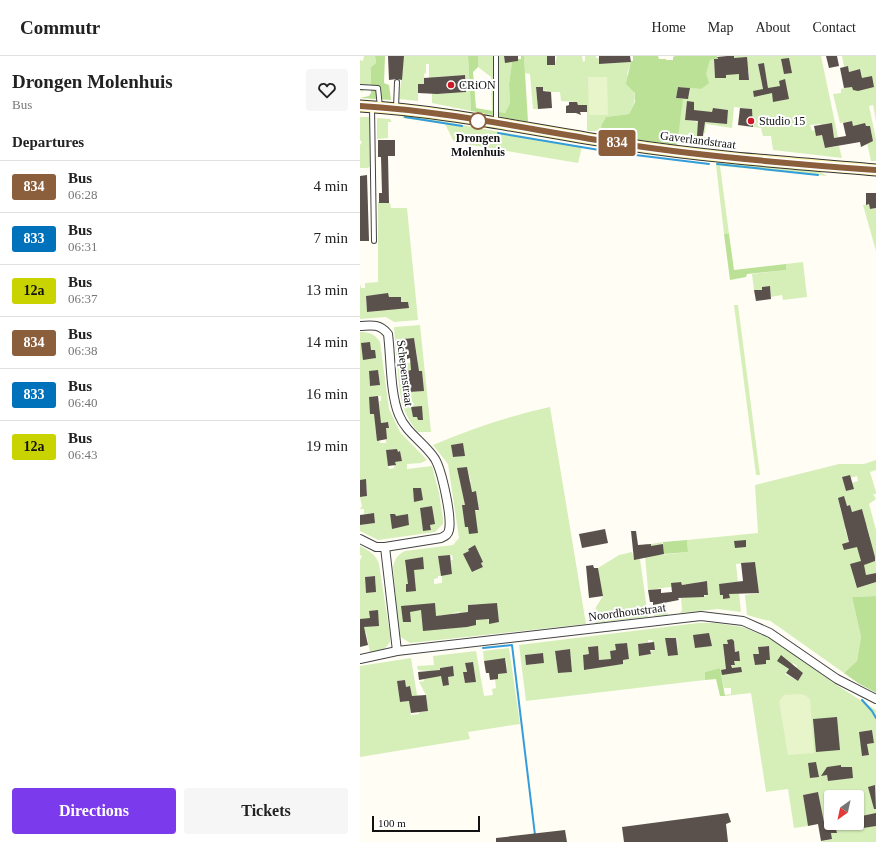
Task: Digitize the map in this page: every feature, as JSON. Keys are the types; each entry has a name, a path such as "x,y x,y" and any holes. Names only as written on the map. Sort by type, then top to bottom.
{"main road":[{"name":"Gaverlandstraat","path":"360,106 397,108 624,144 712,156 876,170"}],"street":[{"name":"Schepenstraat","path":"360,326 375,325 384,329 388,334 395,401 399,416 407,428 435,458 442,472 450,520 450,530 447,536 441,538 385,547 376,547 360,539"},
{"path":"385,547 397,651"},
{"name":"Noordhoutstraat","path":"360,659 397,651 702,616 743,621 770,633 836,679 876,698"}],"lane":[{"path":"496,56 496,124"},
{"path":"397,82 397,108"},
{"path":"360,87 378,88 376,107 374,240"}],"green space":[{"path":"364,56 375,56 376,63 371,67 371,90 364,89 363,92 360,91 360,60 363,61"},
{"path":"375,56 385,56 384,83 389,85 391,100 360,98 369,96 371,93 371,67 376,63"},
{"path":"404,56 468,56 471,111 432,103 432,84 429,84 429,64 426,64 426,73 424,74 425,84 418,85 418,101 399,99","holes":["465,75 466,92 437,94 436,77"]},
{"path":"468,56 478,56 478,67 473,72 476,108 505,113 510,103 509,84 512,62 518,61 518,59 521,59 521,56 524,56 528,122 471,111"},
{"path":"478,56 504,56 505,62 512,62 509,84 510,103 505,113 492,111 491,77 478,67"},
{"path":"524,56 547,56 547,65 555,65 557,56 582,56 583,62 585,61 585,56 596,56 596,58 599,58 599,64 631,62 627,74 634,90 635,98 629,114 606,117 601,131 587,131 587,105 583,112 580,112 580,106 578,106 577,102 561,101 560,92 547,92 547,90 543,91 543,87 536,87 538,109 533,109 530,74 525,73"},
{"path":"633,56 658,56 659,59 673,60 673,57 675,56 717,56 717,59 710,60 706,74 709,83 701,89 678,87 676,98 683,99 677,145 602,135 601,128 606,117 629,114 635,102 635,93 626,84 631,61 633,61"},
{"path":"734,56 821,56 838,137 834,138 832,124 821,127 821,124 810,125 812,131 815,130 822,135 825,148 839,146 842,158 773,150 771,136 763,136 761,128 753,127 754,118 751,117 752,109 734,107 732,128 706,124 705,133 704,130 698,129 697,136 705,137 704,143 677,138 683,96 689,97 690,88 701,89 710,60 714,59 715,78 726,78 726,71 739,74 740,80 749,80 749,71 735,63","holes":["764,63 769,93 764,95 758,64","687,102 694,102 694,110 702,111 701,122 685,120","713,108 728,110 727,124 711,122"]},
{"path":"842,56 876,56 876,121 873,105 869,106 876,139 876,161 871,161 867,143 873,141 870,126 866,126 855,137 852,121 840,123 833,94 841,93 841,89 848,87","holes":["848,66 849,72 860,69 862,75 857,89 853,90 851,80 845,67"]},
{"path":"588,77 607,77 608,115 589,115"},
{"path":"403,114 582,147 578,163 454,142 445,124 402,118"},
{"path":"360,117 370,117 372,164 368,168 360,168 360,145 362,142 360,140"},
{"path":"377,118 390,119 392,122 388,122 388,138 377,139"},
{"path":"718,161 813,171 820,172 827,176 720,166 729,234 724,234 716,165"},
{"path":"378,202 390,203 391,208 407,208 418,320 394,322 386,317 360,319 360,284 361,288 365,288 365,283 378,282","holes":["376,295 377,311 367,312 366,296"]},
{"path":"869,204 870,209 876,208 876,251 863,205"},
{"path":"724,234 729,234 734,270 786,264 786,270 747,274 746,277 730,280"},
{"path":"803,262 807,297 783,300 782,295 771,297 770,286 762,287 762,290 754,290 752,274 786,270 786,264"},
{"path":"734,305 738,305 760,475 756,475"},
{"path":"420,325 431,432 418,432 407,416 404,408 400,392 397,364 418,362 414,338 403,339 405,355 396,356 394,327","holes":["418,370 420,391 409,392 407,371"]},
{"path":"360,332 366,332 372,334 380,342 389,409 400,432 427,460 421,463 407,464 407,469 432,466 439,493 443,524 435,532 378,540 360,531 360,525 375,523 374,513 364,514 364,509 360,509 362,506 360,497 367,496 366,480 360,480","holes":["378,370 380,385 370,386 369,372","381,396 381,401 379,401 380,413 371,414 369,397","388,422 389,428 386,428 386,443 380,443 375,424","400,452 402,461 395,462 394,468 389,469 387,459 389,453","432,506 434,524 430,525 431,530 423,531 420,508","395,514 396,516 408,514 409,525 392,528 390,515"]},
{"path":"550,407 586,624 410,643 399,636 393,567 396,559 405,551 453,545 459,538 448,464 433,445 490,423","holes":["463,443 464,456 453,457 452,445","467,467 471,482 460,484 458,468","476,491 479,510 464,512 463,505 465,505 463,493","475,546 483,567 473,572 464,554 469,551 468,548","452,555 452,574 442,576 442,583 434,584 434,579 441,576 438,556","423,557 414,570 414,574 406,571 405,560","497,603 499,622 489,623 487,605","478,604 476,625 470,625 468,605","459,612 460,627 442,629 440,615 453,616 453,613"]},
{"path":"876,460 876,470 870,472 876,492 876,494 873,494 876,499 869,504 876,530 876,573 866,575 865,571 853,575 857,588 876,582 876,596 852,597 861,637 857,661 844,673 769,620 768,609 769,621 747,615 745,595 759,593 755,562 736,564 741,612 718,609 680,613 682,610 681,598 688,597 686,584 682,585 681,582 677,582 677,586 648,590 644,544 648,544 649,550 654,546 651,546 651,544 663,542 661,545 660,555 688,552 687,540 758,533 755,485 839,464 864,464","holes":["849,475 850,478 857,476 858,481 852,483 853,489 846,491 842,477","850,505 852,512 862,509 864,516 844,521 840,508","855,526 867,526 870,537 849,543 845,529","707,581 708,595 698,597 697,582"]},
{"path":"687,540 688,552 664,554 663,542"},
{"path":"360,546 374,555 379,564 390,635 390,642 383,651 370,653 366,632 360,633 360,560 362,556 360,555","holes":["375,576 376,585 374,585 376,592 366,593 365,577"]},
{"path":"632,552 634,559 640,559 648,617 595,623 596,607 603,596 598,568 619,555"},
{"path":"876,596 876,693 844,673 857,661 861,637 852,597"},
{"path":"666,603 668,615 654,616 653,605"},
{"path":"698,623 715,623 743,627 774,640 835,684 876,710 876,842 819,842 832,839 831,833 837,832 836,830 864,830 864,790 824,790 824,823 818,792 803,795 808,826 794,828 788,789 766,792 751,693 725,696 731,694 731,688 724,688 720,668 705,672 705,680 526,701 519,645","holes":["665,638 677,638 678,655 668,656","732,639 734,641 735,652 739,651 739,661 734,661 734,665 728,666 725,662 723,645 728,644 727,640","648,640 652,640 655,650 650,651 651,654 639,656 638,644 648,643","622,643 627,643 629,659 623,660 623,664 612,665 610,651 616,650 615,644 622,646","597,646 599,660 601,660 592,669 584,670 583,655 590,654 588,647","769,646 770,660 766,660 766,664 755,665 753,654 759,654 758,647","570,649 572,672 558,673 555,651","543,653 544,663 526,665 525,655","793,663 797,666 796,668 803,673 798,681 785,674","872,730 874,743 867,744 869,755 863,756 859,732"]},
{"path":"509,648 520,724 468,732 470,739 360,757 360,666 411,658 417,695 419,696 422,712 428,711 426,695 419,682 433,677 427,671 418,670 417,666 434,665 433,656 476,651 484,696 493,695 492,689 496,688 495,679 498,679 498,674 507,673 506,659 484,661 483,651","holes":["473,662 476,682 465,683 463,672 467,672 465,663","453,666 454,676 448,677 449,685 443,686 440,668","405,680 406,687 410,686 412,697 416,697 419,714 411,715 410,707 412,701 400,702 397,681"]},
{"path":"720,668 725,696 720,696 716,679 705,680 705,672"},
{"path":"784,695 805,695 810,699 814,753 788,755 779,701"}],"building":[{"path":"388,56 404,56 402,80 389,80"},
{"path":"504,56 518,56 518,61 505,63"},
{"path":"547,56 555,56 555,65 547,65"},
{"path":"599,56 630,56 631,62 599,64"},
{"path":"734,56 734,58 747,57 749,80 739,80 739,74 726,75 726,78 715,78 714,59 718,59 717,57"},
{"path":"826,56 837,56 839,66 829,68"},
{"path":"789,58 792,73 784,74 781,59"},
{"path":"764,63 768,88 780,86 779,81 785,79 789,99 773,102 772,93 754,97 753,91 763,89 758,64"},
{"path":"848,66 849,72 860,69 862,78 872,76 874,87 858,91 853,90 852,87 844,88 840,68"},
{"path":"465,75 466,92 437,94 418,93 418,84 424,84 424,78"},
{"path":"536,87 543,87 543,91 551,92 552,108 538,109"},
{"path":"678,87 690,88 688,99 676,98"},
{"path":"687,101 694,102 694,110 712,112 713,108 728,110 727,124 705,122 703,136 697,136 698,121 685,120"},
{"path":"569,102 577,102 578,105 587,105 587,112 580,112 581,115 576,113 566,113 566,106 569,105"},
{"path":"740,108 752,109 753,127 738,125"},
{"path":"852,121 853,126 865,123 866,126 870,126 873,141 861,147 860,142 825,148 822,135 816,136 814,126 832,123 834,138 846,136 843,123"},
{"path":"378,140 395,140 395,156 388,156 389,203 379,203 379,193 382,193 381,157 378,157"},
{"path":"367,175 369,241 360,241 360,176"},
{"path":"866,193 876,193 876,208 870,209 869,204 866,205"},
{"path":"770,286 771,299 756,301 754,290 762,290 762,287"},
{"path":"388,293 389,297 401,297 401,302 408,302 409,308 367,312 366,296"},
{"path":"414,338 419,371 422,371 424,391 409,392 407,371 411,370 410,358 407,359 407,355 405,355 403,339"},
{"path":"370,342 371,350 375,350 376,358 363,360 361,343"},
{"path":"378,370 380,385 370,386 369,371"},
{"path":"378,396 381,423 388,422 389,428 386,428 387,439 377,441 374,414 370,414 369,397"},
{"path":"422,406 423,420 418,420 417,417 413,417 411,407"},
{"path":"463,443 465,456 453,457 451,445"},
{"path":"397,449 398,452 400,451 402,461 395,462 396,465 388,466 386,450"},
{"path":"467,467 472,492 476,491 479,510 475,510 478,533 469,534 468,527 465,527 462,505 465,505 457,468"},
{"path":"850,475 854,489 846,491 842,477"},
{"path":"366,479 367,496 360,497 360,480"},
{"path":"413,488 421,488 423,500 414,502"},
{"path":"844,496 847,506 850,505 852,512 862,509 875,557 875,561 864,565 866,575 876,573 876,582 857,588 850,564 861,561 857,547 844,550 842,544 849,542 838,498"},
{"path":"432,506 435,524 430,525 431,530 423,531 420,508"},
{"path":"374,513 375,523 360,525 360,515"},
{"path":"390,514 395,514 396,516 408,514 409,525 392,529"},
{"path":"605,529 608,543 582,548 579,534"},
{"path":"631,531 636,531 638,545 651,544 651,546 663,544 664,554 634,560"},
{"path":"746,540 746,547 735,548 734,541"},
{"path":"475,545 483,562 481,563 483,567 472,572 463,554"},
{"path":"450,555 452,574 441,576 438,556"},
{"path":"423,557 424,569 414,570 416,591 406,592 406,584 408,584 405,560"},
{"path":"755,562 759,593 729,594 730,598 723,599 723,595 720,595 719,584 743,581 741,563"},
{"path":"593,565 594,568 598,568 603,596 589,598 586,566"},
{"path":"375,576 376,592 366,593 365,577"},
{"path":"707,581 708,595 704,595 704,597 678,598 679,600 653,605 653,602 650,602 648,590 661,589 661,593 672,592 671,583 681,582 682,585"},
{"path":"435,603 436,616 468,612 468,605 497,603 499,622 489,624 489,619 476,620 476,625 467,627 423,631 421,610 410,612 411,622 403,622 401,606"},
{"path":"378,610 379,626 364,627 368,645 360,647 360,619 370,618 369,611"},
{"path":"709,633 712,646 695,648 693,635"},
{"path":"665,638 676,638 678,655 668,656"},
{"path":"732,639 734,641 735,652 739,651 740,661 734,661 735,665 731,665 732,668 741,667 742,672 722,675 721,670 726,669 723,644 728,644 727,640"},
{"path":"654,642 655,650 650,650 651,654 639,656 638,644"},
{"path":"627,643 629,659 623,660 623,664 584,670 583,655 589,654 588,647 598,646 599,660 611,659 610,651 616,650 615,644"},
{"path":"769,646 770,660 766,660 766,664 755,665 753,654 759,654 758,647"},
{"path":"570,649 572,672 558,673 555,651"},
{"path":"543,653 544,663 526,665 525,655"},
{"path":"781,655 803,673 798,681 786,673 789,669 777,661"},
{"path":"505,658 507,673 498,674 498,679 490,680 489,673 486,673 484,661"},
{"path":"473,662 476,682 465,683 463,672 467,672 465,663"},
{"path":"453,666 454,676 448,677 449,685 443,686 441,676 419,680 418,672 440,670 440,668"},
{"path":"405,680 406,687 410,686 412,696 426,695 428,711 411,713 409,701 400,702 397,681"},
{"path":"837,717 840,750 816,752 813,719"},
{"path":"872,730 874,743 867,744 869,755 862,756 859,732"},
{"path":"816,762 819,777 810,778 808,763"},
{"path":"841,765 841,767 852,767 853,778 828,781 827,775 821,776 827,767"},
{"path":"875,785 876,809 874,809 868,787"},
{"path":"818,792 824,822 824,830 836,830 837,833 831,833 832,839 821,841 818,824 808,826 803,795"},
{"path":"728,813 731,822 726,824 728,842 624,842 622,827"},
{"path":"876,813 876,826 864,828 864,816"},
{"path":"565,830 567,842 496,842 496,838"}],"waterway":[{"path":"405,117 462,126"},
{"path":"498,133 611,152 709,164"},
{"path":"717,164 818,175"},
{"path":"483,648 512,645 535,835"},
{"path":"862,700 876,718"}],"bus line":[{"name":"834","path":"360,106 399,108 624,144 712,156 876,170"}],"place":[{"name":"CRiON","path":"451,85"},
{"name":"Drongen Molenhuis","path":"478,121"},
{"name":"Studio 15","path":"751,121"}]}
